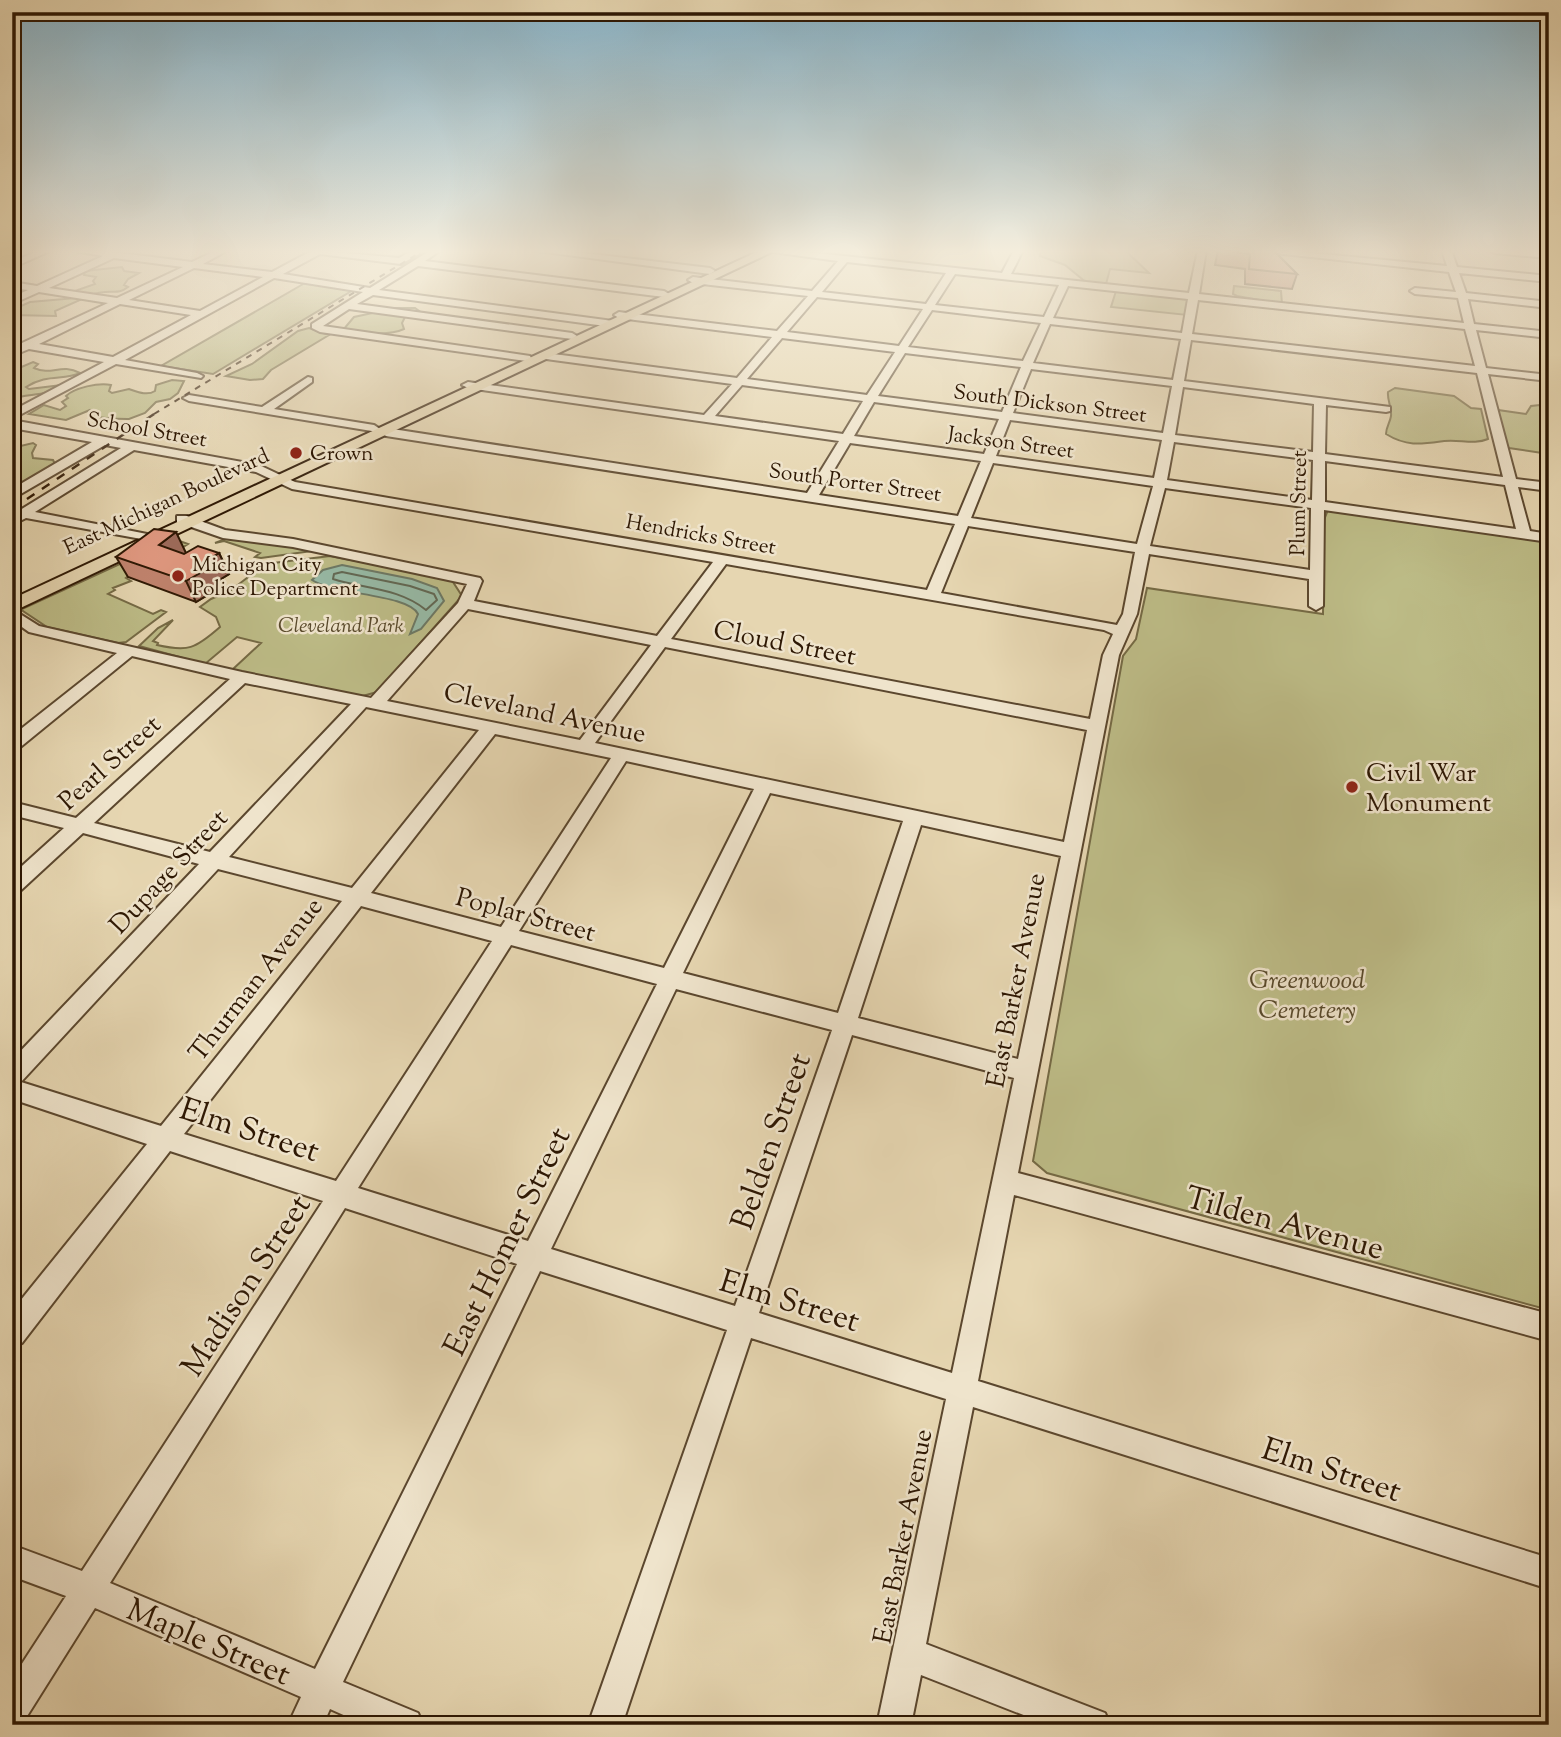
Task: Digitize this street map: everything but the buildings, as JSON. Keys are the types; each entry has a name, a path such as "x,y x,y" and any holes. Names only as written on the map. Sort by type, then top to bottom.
{"main road":[{"name":"East Michigan Boulevard","path":"474,386 526,358 587,331"},
{"name":"East Michigan Boulevard","path":"12,606 186,521 474,386 546,356 593,331"},
{"name":"East Michigan Boulevard","path":"12,596 142,537 186,521"}],"street":[{"path":"12,353 57,331"},
{"path":"12,416 169,331"},
{"path":"332,331 526,358"},
{"path":"529,331 572,337"},
{"path":"739,331 1028,363 1386,409"},
{"path":"707,419 782,331"},
{"path":"811,498 914,331"},
{"path":"933,594 1044,331"},
{"path":"1127,331 1549,379"},
{"name":"East Barker Avenue","path":"894,1725 1111,655 1130,614 1143,547 1160,483 1188,331"},
{"path":"1471,331 1524,534"},
{"path":"1510,331 1549,335"},
{"path":"12,343 197,376"},
{"name":"South Dickson Street","path":"546,356 1549,488"},
{"path":"265,410 309,380"},
{"name":"Jackson Street","path":"474,386 1549,538"},
{"name":"South Porter Street","path":"188,398 1318,576"},
{"name":"Plum Street","path":"1316,606 1320,400"},
{"name":"School Street","path":"12,424 259,468 278,479"},
{"path":"12,495 102,441"},
{"path":"18,517 132,446"},
{"name":"Hendricks Street","path":"278,479 305,488 1108,625 1121,632"},
{"path":"18,517 142,537"},
{"path":"186,521 223,534 293,543 475,581 465,604"},
{"path":"584,746 723,559"},
{"name":"Cloud Street","path":"465,604 661,644 1097,726"},
{"name":"Dupage Street","path":"12,1076 214,860 465,604"},
{"name":"Cleveland Avenue","path":"12,613 34,629 242,677 584,746 1072,851"},
{"path":"12,746 129,651"},
{"name":"Pearl Street","path":"12,887 242,677"},
{"name":"Thurman Avenue","path":"12,1333 491,727"},
{"name":"Madison Street","path":"12,1709 622,754"},
{"name":"East Homer Street","path":"305,1725 536,1258 764,786"},
{"name":"Poplar Street","path":"12,808 1027,1071"},
{"name":"Belden Street","path":"605,1725 914,817"},
{"name":"Elm Street","path":"12,1089 536,1258 962,1388 1549,1574"},
{"name":"Tilden Avenue","path":"1005,1181 1549,1328"},
{"name":"Maple Street","path":"12,1560 88,1589 406,1725"},
{"path":"909,1654 1093,1725"}],"green space":[{"path":"222,331 285,331 213,374 161,366"},
{"path":"298,331 318,331 329,335 271,370 263,379 226,376 252,364"},
{"path":"354,331 397,331 390,333"},
{"path":"33,362 38,364 34,368 40,370 67,369 80,373 34,383 26,387 29,389 62,385 44,393 12,399 12,371"},
{"path":"172,380 184,381 178,393 170,399 156,402 145,413 129,419 95,417 90,415 93,412 90,410 66,420 29,414 44,405 60,410 66,406 62,402 68,398 66,396 87,386 111,385 109,391 112,393 129,389 149,393 155,391 156,385"},
{"path":"1395,388 1454,396 1471,408 1481,409 1488,439 1477,442 1415,444 1386,434 1391,416 1388,392"},
{"path":"1531,406 1549,406 1549,454 1509,448 1498,410 1526,414"},
{"path":"33,443 36,445 33,458 53,460 55,464 12,491 12,481 15,478 12,477 12,448"},
{"name":"Greenwood Cemetery","path":"1328,510 1549,541 1549,1310 1047,1173 1033,1161 1123,656 1136,639 1147,588 1323,614 1324,520"},
{"path":"228,538 288,545 312,551 261,558 255,557 260,553 224,541 215,543"},
{"path":"174,539 188,544 177,551 164,549 126,578 131,581 113,588 115,590 108,594 153,614 161,610 166,612 126,642 118,643 47,627 22,609"},
{"name":"Cleveland Park","path":"330,556 451,579 462,596 377,692 359,697 232,670 261,643 237,637 205,664 139,646 158,628 173,620 153,641 158,643 157,645 176,648 191,647 220,627 216,617 200,607 211,599 230,591 265,564"}],"water":[{"path":"342,565 412,579 437,588 444,601 421,629 410,634 418,614 411,607 386,598 336,589 312,580 323,570"}],"railway":[{"path":"154,414 291,331"},
{"path":"12,509 154,414"}],"place":[{"name":"Crown","path":"296,453"},
{"name":"Michigan City Police Department","path":"178,576"},
{"name":"Civil War Monument","path":"1352,787"}]}
